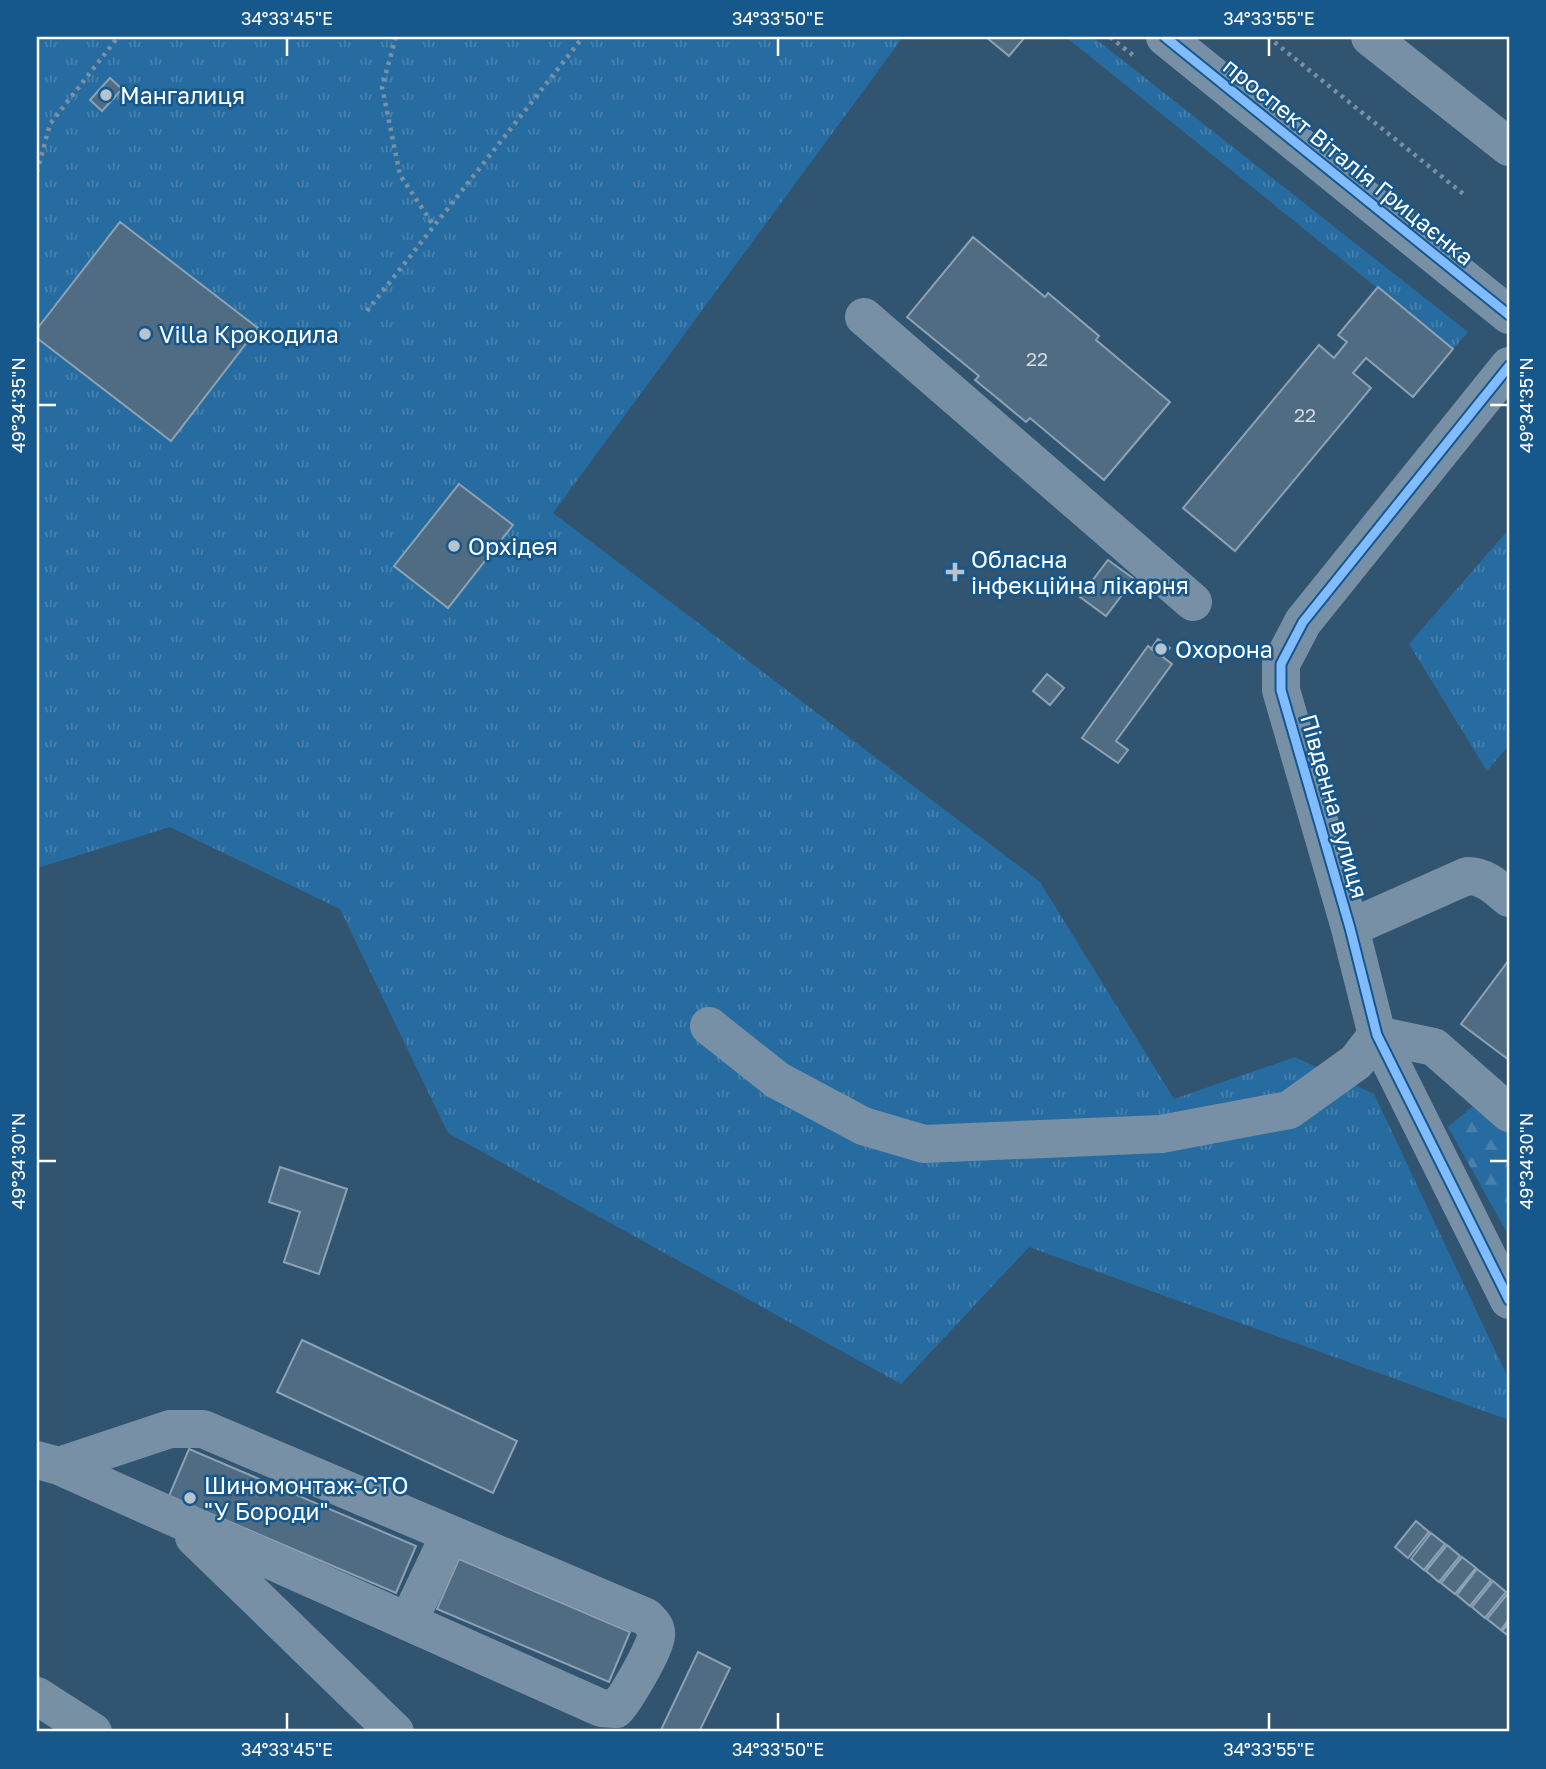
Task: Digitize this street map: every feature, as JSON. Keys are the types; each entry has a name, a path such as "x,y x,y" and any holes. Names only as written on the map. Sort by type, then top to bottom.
{"main road":[{"path":"37,1696 93,1732"}],"street":[{"name":"проспект Віталія Грицаєнка","path":"1165,37 1509,315"},
{"path":"1370,37 1509,147"},
{"path":"864,317 1193,602"},
{"name":"Південна вулиця","path":"1509,366 1303,622 1281,664 1281,690 1350,928 1377,1035 1509,1300"},
{"path":"1350,928 1467,877 1478,876 1488,881 1509,898"},
{"path":"709,1026 777,1080 863,1126 925,1144 1161,1134 1289,1110 1356,1062 1377,1035 1433,1047 1509,1113"},
{"path":"170,1429 203,1429 646,1617 654,1625 656,1637 625,1701 616,1709 601,1708 48,1463 170,1429"},
{"path":"182,1522 198,1541 395,1732"},
{"path":"408,1622 450,1534"}],"path":[{"path":"37,172 50,124 118,37"},
{"path":"396,37 382,87 400,175 434,226"},
{"path":"367,311 583,37"},
{"path":"1268,37 1466,196"}],"green space":[{"path":"37,37 903,37 553,513 1040,882 1174,1099 1295,1057 1374,1094 1509,1380 1509,1420 1029,1247 901,1384 448,1133 340,909 170,827 37,868"},
{"path":"1066,37 1093,37 1468,332 1453,349"},
{"path":"1509,529 1509,745 1487,771 1409,644"},
{"path":"1478,1102 1509,1130 1509,1236 1448,1127"}],"building":[{"path":"986,37 1025,37 1009,56"},
{"name":"Мангалиця","path":"110,78 122,89 102,111 90,100"},
{"name":"Villa Крокодила","path":"120,222 258,328 171,441 37,338 37,329"},
{"path":"973,237 1045,297 1048,293 1099,336 1096,340 1170,402 1104,480 1030,418 1026,422 975,380 979,376 907,317"},
{"path":"1378,287 1453,349 1413,397 1366,358 1353,373 1371,388 1235,551 1183,508 1319,345 1334,358 1347,342 1338,335"},
{"name":"Орхідея","path":"459,484 513,525 448,608 394,566"},
{"path":"1108,560 1134,579 1106,616 1080,597"},
{"name":"Охорона","path":"1158,639 1170,648 1163,657 1151,649"},
{"path":"1148,646 1172,664 1116,741 1128,750 1118,763 1082,738"},
{"path":"1047,674 1064,688 1050,705 1033,691"},
{"path":"1509,960 1509,1060 1461,1024"},
{"path":"280,1167 347,1189 319,1274 284,1262 300,1212 269,1202"},
{"path":"302,1340 517,1441 493,1493 277,1392"},
{"path":"189,1449 416,1546 396,1593 169,1496"},
{"path":"1416,1521 1429,1532 1408,1558 1395,1547"},
{"path":"1431,1533 1445,1544 1424,1570 1411,1559"},
{"path":"1447,1545 1460,1556 1439,1582 1426,1571"},
{"path":"1462,1557 1476,1568 1455,1594 1441,1583"},
{"path":"459,1559 630,1632 609,1682 437,1609"},
{"path":"1477,1569 1491,1580 1470,1606 1457,1595"},
{"path":"1493,1581 1506,1592 1485,1618 1472,1607"},
{"path":"1508,1593 1509,1619 1501,1630 1487,1619"},
{"path":"1509,1623 1509,1636 1502,1631"},
{"path":"698,1652 730,1668 699,1732 660,1732"}],"cycle path":[{"path":"1165,37 1509,315"},
{"path":"1509,366 1303,622 1281,664 1281,690 1350,928 1377,1035 1509,1300"}],"place":[{"name":"Мангалиця","path":"106,95"},
{"name":"Villa Крокодила","path":"145,334"},
{"name":"Орхідея","path":"454,546"},
{"name":"Обласна інфекційна лікарня","path":"955,572"},
{"name":"Охорона","path":"1161,649"},
{"name":"Шиномонтаж-СТО \"У Бороди\"","path":"190,1498"}]}
